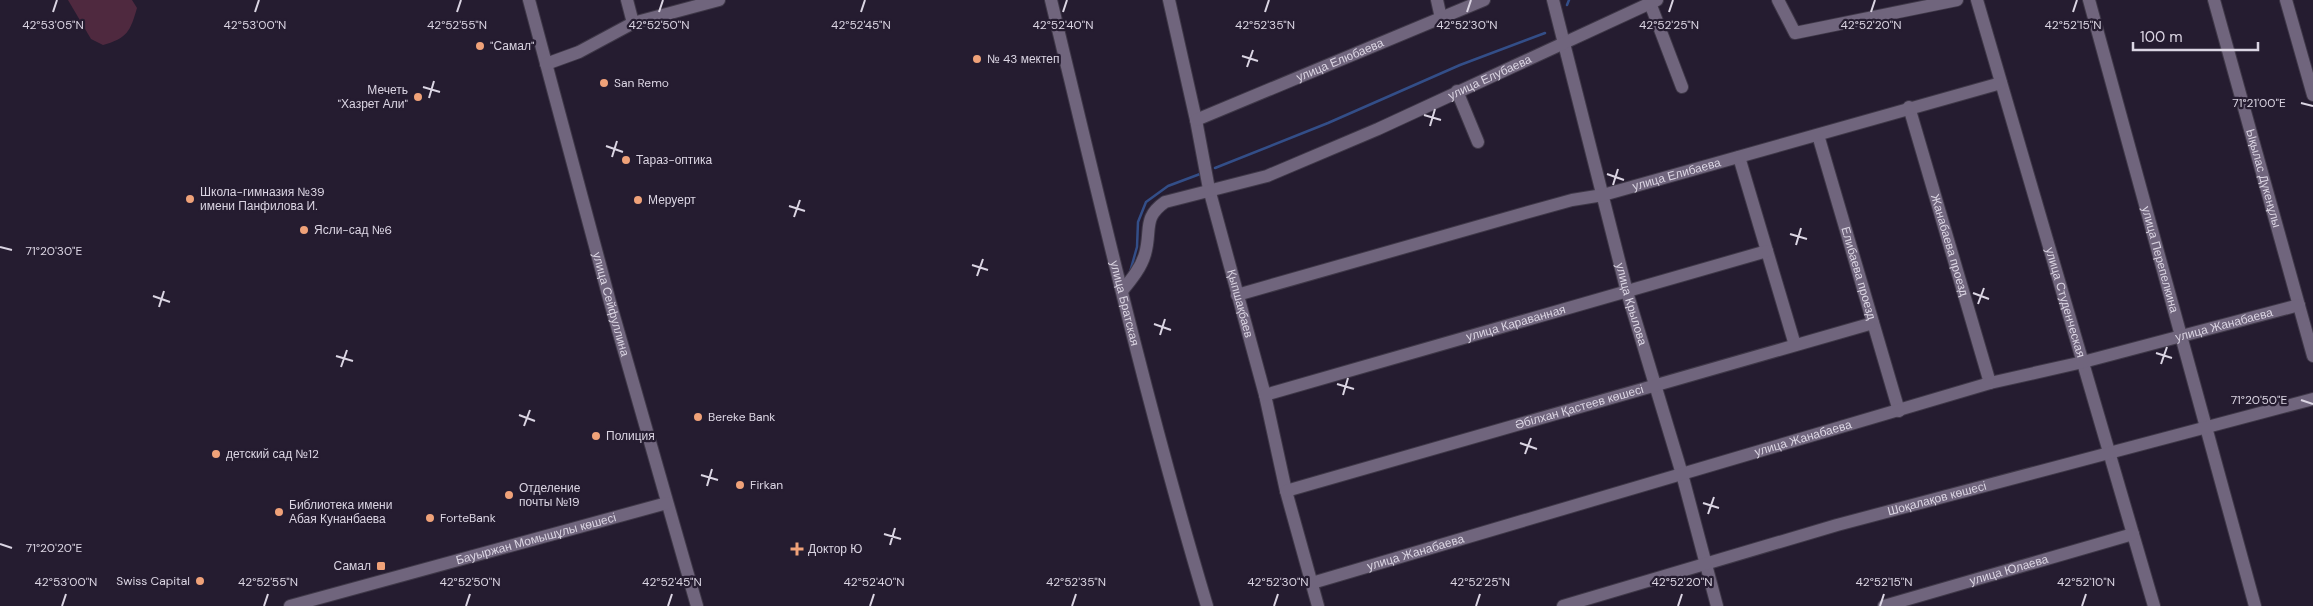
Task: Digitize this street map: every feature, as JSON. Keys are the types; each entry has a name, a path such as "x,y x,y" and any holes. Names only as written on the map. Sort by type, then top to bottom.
{"street":[{"name":"улица Сейфуллина","path":"529,0 610,302 697,606"},
{"path":"627,0 634,23"},
{"path":"546,64 579,52 634,23 719,0"},
{"name":"улица Братская","path":"1050,0 1122,292 1184,528 1207,606"},
{"name":"Қыпшақбаев","path":"1169,0 1196,120 1209,189 1265,395 1286,491 1318,606"},
{"path":"1437,0 1441,18"},
{"name":"улица Елюбаева","path":"1196,120 1484,0"},
{"name":"улица Крылова","path":"1553,0 1628,292 1682,474 1717,606"},
{"path":"1778,0 1796,34 1957,0"},
{"name":"улица Студенческая","path":"1976,0 2154,606"},
{"name":"улица Перепелкина","path":"2089,0 2255,606"},
{"name":"Ықылас Дүкенұлы","path":"2214,0 2312,348"},
{"path":"2286,0 2313,96"},
{"path":"1654,2 1682,87"},
{"name":"улица Елубаева","path":"1122,292 1145,254 1148,221 1154,210 1166,202 1209,189 1267,176 1378,129 1563,42 1654,2"},
{"name":"улица Елибаева","path":"1238,295 1518,215 1572,200 1603,195 2001,83"},
{"path":"1458,91 1478,142"},
{"name":"Жанабаева проезд","path":"1909,108 1990,383"},
{"name":"Елибаева проезд","path":"1818,136 1899,411"},
{"path":"1739,157 1796,345"},
{"name":"улица Караванная","path":"1265,395 1767,251"},
{"name":"улица Жанабаева","path":"1312,583 1990,383 2083,362 2299,305"},
{"name":"Әбілхан Қастеев көшесі","path":"1286,491 1873,324"},
{"name":"Шоқалақов көшесі","path":"1563,606 1707,565 1837,525 2313,399"},
{"name":"Бауыржан Момышұлы көшесі","path":"290,606 667,503"},
{"name":"улица Юлаева","path":"1884,606 2133,534"}],"shaded area":[{"path":"68,0 132,0 137,8 126,33 117,40 103,45 91,39"}],"waterway":[{"path":"1567,5 1569,0"},
{"path":"1215,168 1328,123 1460,65 1545,33"},
{"path":"1130,272 1137,247 1138,222 1146,202 1168,186 1200,174"}],"place":[{"name":"\"Самал\"","path":"480,46"},
{"name":"№ 43 мектеп","path":"977,59"},
{"name":"San Remo","path":"604,83"},
{"name":"Мечеть \"Хазрет Али\"","path":"418,97"},
{"name":"Тараз-оптика","path":"626,160"},
{"name":"Школа-гимназия №39 имени Панфилова И.","path":"190,199"},
{"name":"Меруерт","path":"638,200"},
{"name":"Ясли-сад №6","path":"304,230"},
{"name":"Bereke Bank","path":"698,417"},
{"name":"Полиция","path":"596,436"},
{"name":"детский сад №12","path":"216,454"},
{"name":"Firkan","path":"740,485"},
{"name":"Отделение почты №19","path":"509,495"},
{"name":"Библиотека имени Абая Кунанбаева","path":"279,512"},
{"name":"ForteBank","path":"430,518"},
{"name":"Доктор Ю","path":"797,549"},
{"name":"Самал","path":"381,566"},
{"name":"Swiss Capital","path":"200,581"}]}
